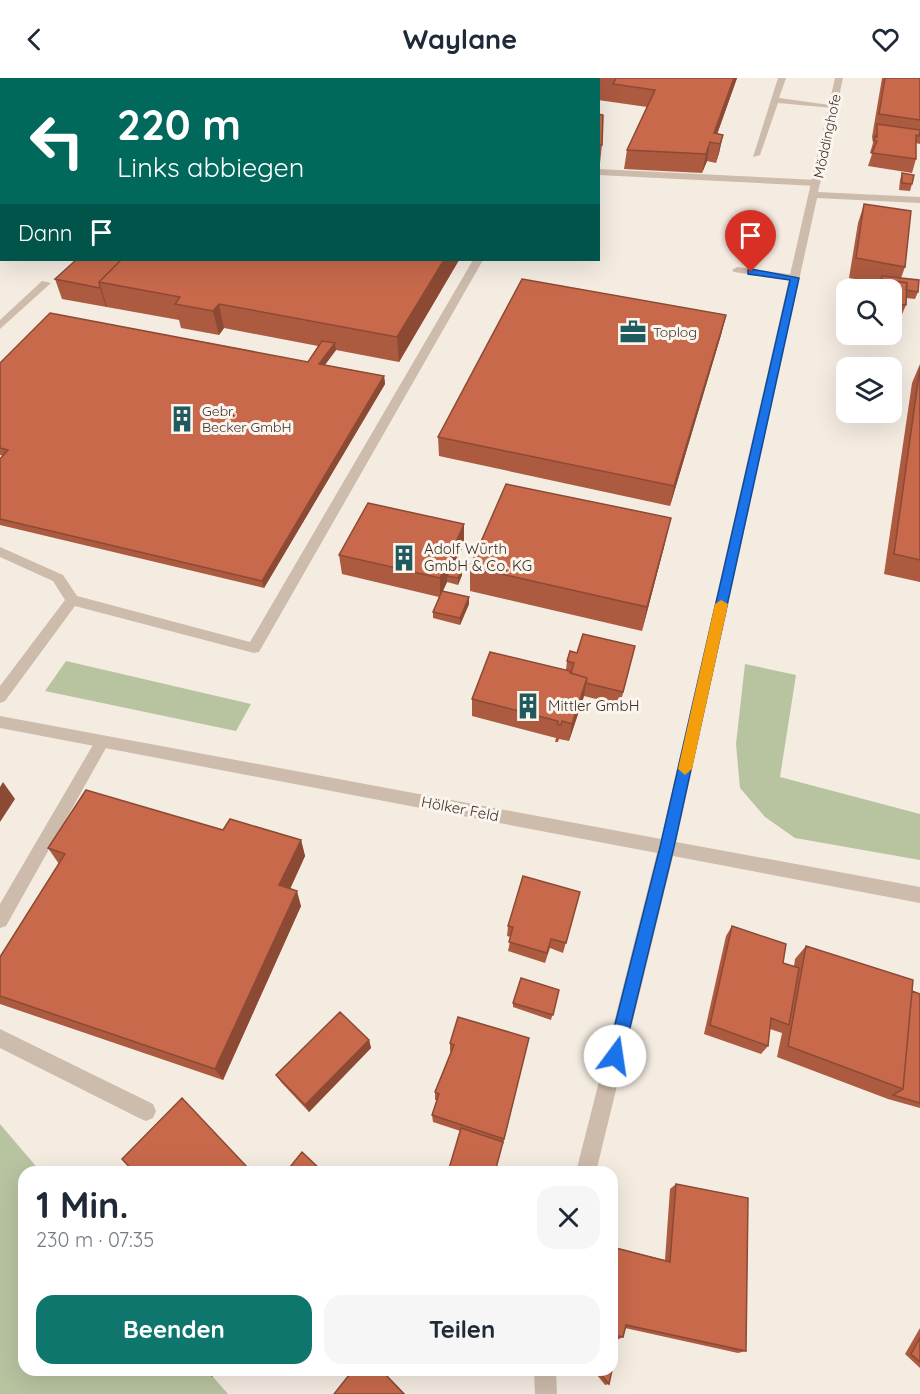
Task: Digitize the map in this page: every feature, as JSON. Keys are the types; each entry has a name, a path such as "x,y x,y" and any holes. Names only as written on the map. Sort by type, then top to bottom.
{"street":[{"path":"756,155 782,78"},
{"name":"Möddinghofe","path":"587,1166 667,847 839,78"},
{"path":"775,100 834,106"},
{"path":"600,172 815,189"},
{"name":"Möddinghofe","path":"815,189 920,200"},
{"path":"0,552 58,578 72,600 254,648 477,261"},
{"path":"737,270 795,278"},
{"path":"0,326 46,284"},
{"path":"0,697 72,600"},
{"name":"Hölker Feld","path":"0,722 920,895"},
{"path":"0,920 102,742"},
{"path":"0,1038 146,1111"},
{"path":"545,1376 546,1394"}],"green space":[{"path":"66,661 251,704 236,731 45,691"},
{"path":"745,664 796,675 780,777 920,814 920,860 795,838 765,817 740,788 736,744"},
{"path":"0,1124 36,1166 18,1166 18,1376 212,1376 228,1394 0,1394"}],"building":[{"path":"616,78 734,78 714,133 723,135 720,144 710,142 706,154 627,150 655,90 613,84"},
{"path":"885,78 920,78 920,120 879,114"},
{"path":"600,114 603,115 602,145 600,144"},
{"path":"877,124 920,130 919,136 916,135 916,159 872,153 877,141 874,140 875,136 877,137"},
{"path":"902,173 914,175 912,184 902,183"},
{"path":"864,204 911,211 905,267 856,258"},
{"path":"75,261 120,261 99,282 100,288 55,279"},
{"path":"120,261 443,261 397,337 219,304 213,311 175,304 180,297 99,282"},
{"path":"882,276 919,280 918,292 906,290 907,283 902,282 902,279 881,279"},
{"path":"522,279 726,315 674,486 438,437"},
{"path":"902,282 907,283 906,305 902,304"},
{"name":"Gebr. Becker GmbH","path":"50,313 308,362 322,341 335,343 319,364 384,376 262,581 0,519 0,459 8,450 0,448 0,363"},
{"path":"920,367 920,560 894,554"},
{"path":"506,484 671,518 647,607 470,567"},
{"name":"Adolf Würth GmbH & Co. KG","path":"368,503 464,524 440,578 339,555"},
{"path":"452,566 462,568 458,578 447,576"},
{"path":"442,591 469,597 460,618 433,612"},
{"path":"583,634 635,646 623,692 586,683 587,678 571,673 574,663 567,661 570,651 577,653"},
{"name":"Mittler GmbH","path":"490,652 570,671 570,673 587,678 572,724 562,721 561,725 558,725 558,721 472,699"},
{"path":"86,790 223,830 230,819 301,840 279,885 297,891 215,1069 0,996 0,957 65,854 48,848"},
{"path":"523,876 580,892 566,943 551,939 547,953 509,942 513,927 508,926"},
{"path":"732,926 786,944 783,963 799,968 789,1025 771,1018 768,1046 710,1025"},
{"path":"806,946 913,980 903,1089 788,1046"},
{"path":"521,978 559,990 553,1015 513,1003"},
{"path":"912,991 920,994 920,1103 893,1095 903,1089"},
{"path":"340,1012 369,1040 305,1105 276,1075"},
{"path":"458,1017 529,1038 504,1139 432,1115 439,1094 435,1092 454,1045 450,1043"},
{"path":"182,1098 246,1166 128,1166 122,1159"},
{"path":"461,1128 503,1142 497,1166 450,1166"},
{"path":"302,1152 317,1166 291,1166"},
{"path":"676,1184 748,1198 746,1351 626,1325 623,1337 618,1336 618,1249 670,1262"},
{"path":"920,1338 920,1362 911,1354"},
{"path":"348,1376 387,1376 404,1394 334,1394"},
{"path":"602,1376 611,1376 609,1384"}],"slow traffic":[{"path":"685,769 721,604"}],"place":[{"name":"Toplog","path":"633,332"},
{"name":"Gebr. Becker GmbH","path":"182,419"},
{"name":"Adolf Würth GmbH & Co. KG","path":"404,558"},
{"name":"Mittler GmbH","path":"528,706"}],"route":[{"path":"615,1056 667,847 795,278 751,272"}]}
